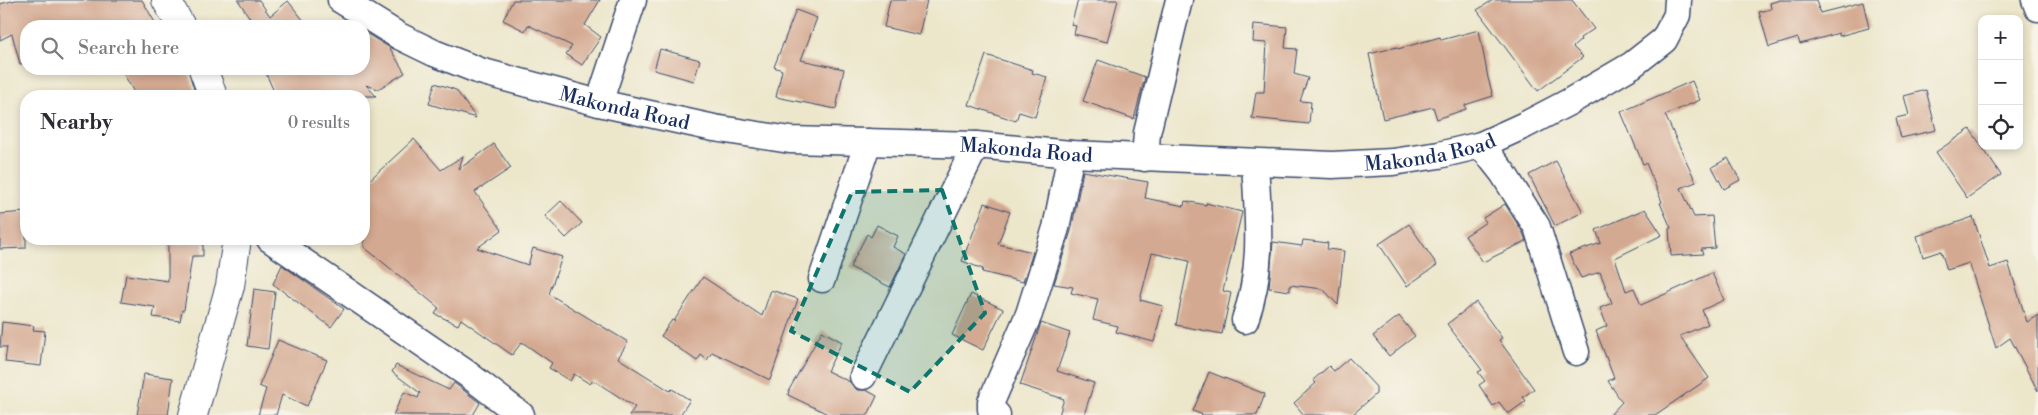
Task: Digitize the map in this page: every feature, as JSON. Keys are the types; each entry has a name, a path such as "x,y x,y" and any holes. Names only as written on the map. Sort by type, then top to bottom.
{"street":[{"path":"166,0 178,20"},
{"name":"Makonda Road","path":"341,0 400,36 434,53 480,71 599,103 714,128 790,140 976,145 1070,154 1332,165 1393,162 1440,155 1481,145 1525,125 1632,65 1664,40 1677,15 1678,0"},
{"path":"599,103 633,0"},
{"path":"1145,158 1147,132 1179,0"},
{"path":"2035,0 2038,8"},
{"path":"205,75 212,90"},
{"path":"822,279 868,142"},
{"path":"863,376 976,145"},
{"path":"1481,145 1503,173 1537,227 1576,352"},
{"path":"997,415 991,409 990,402 1029,314 1056,228 1070,154"},
{"path":"1245,320 1253,297 1259,243 1255,163"},
{"path":"193,415 230,286 236,245"},
{"path":"279,245 466,373 521,415"}],"highlighted area":[{"path":"942,190 985,313 910,392 791,331 852,192"}],"building":[{"path":"16,0 142,0 154,20 20,20 20,64 12,34 0,40 0,4"},
{"path":"238,0 259,0 270,16 288,1 303,20 251,20"},
{"path":"513,0 600,0 585,25 601,37 582,65 566,54 572,46 528,25 525,31 503,20"},
{"path":"890,0 927,0 919,35 884,27"},
{"path":"1078,0 1118,0 1107,42 1074,34 1076,26 1071,25"},
{"path":"1493,0 1572,0 1594,29 1580,38 1581,40 1573,47 1583,57 1538,91 1477,10"},
{"path":"1780,0 1816,0 1820,13 1863,2 1869,28 1839,36 1839,33 1800,44 1798,38 1769,47 1759,12 1771,9 1770,3"},
{"path":"796,10 817,18 801,60 844,69 836,109 776,97 782,70 774,67"},
{"path":"1254,24 1287,27 1285,48 1297,49 1294,74 1308,78 1300,101 1311,102 1309,124 1252,118 1256,92 1264,92 1267,43 1253,42"},
{"path":"1479,30 1493,96 1465,105 1466,109 1437,119 1433,107 1383,119 1369,54 1397,47 1398,49 1440,37 1441,40"},
{"path":"370,36 389,47 405,73 378,89 366,85 376,96 370,96 370,90 273,90 267,75 370,75"},
{"path":"660,49 700,60 694,81 654,70"},
{"path":"986,55 1033,70 1032,73 1047,77 1035,117 1019,112 1016,121 969,105"},
{"path":"1098,60 1145,77 1134,119 1083,101"},
{"path":"124,75 190,75 194,90 133,90"},
{"path":"1692,81 1700,100 1665,115 1696,182 1681,188 1694,217 1712,216 1715,248 1701,249 1703,254 1671,256 1669,229 1671,228 1660,203 1662,202 1646,163 1643,164 1621,112"},
{"path":"435,83 456,90 476,118 429,104"},
{"path":"1926,90 1936,130 1901,138 1896,118 1909,115 1904,96"},
{"path":"1970,129 1978,141 1978,150 1984,150 2001,175 1967,198 1936,152"},
{"path":"414,139 441,170 463,156 459,169 494,144 511,168 475,192 502,230 477,248 528,265 533,248 562,257 549,294 628,342 618,358 670,391 672,389 690,400 680,415 629,415 635,407 593,380 590,384 574,374 570,381 549,368 552,363 522,342 512,355 461,319 458,325 435,314 439,308 364,247 364,245 370,245 370,179"},
{"path":"1728,158 1740,180 1724,189 1712,167"},
{"path":"1556,161 1583,212 1555,226 1529,175"},
{"path":"1083,171 1148,182 1145,198 1184,206 1185,201 1206,205 1206,203 1242,212 1223,291 1231,293 1222,334 1176,325 1189,261 1152,253 1140,300 1163,306 1154,342 1116,332 1118,326 1093,320 1098,299 1071,293 1073,287 1054,284 1071,231"},
{"path":"561,201 582,223 566,238 545,216"},
{"path":"985,203 1010,212 998,244 1033,252 1023,282 982,272 983,269 962,261"},
{"path":"1505,204 1526,241 1483,262 1465,236 1486,222 1483,218"},
{"path":"1645,209 1662,235 1615,258 1626,291 1634,288 1641,305 1712,273 1724,300 1702,310 1708,324 1680,336 1709,378 1655,415 1610,415 1622,402 1608,381 1614,378 1596,331 1607,326 1600,308 1612,303 1600,272 1581,278 1569,254 1601,243 1596,230"},
{"path":"20,212 20,245 26,245 26,248 0,249 0,214"},
{"path":"1973,217 1990,268 2008,262 2027,322 2038,315 2038,391 2010,338 1996,348 1969,263 1947,270 1941,251 1923,257 1917,236"},
{"path":"1409,224 1437,265 1407,286 1379,244"},
{"path":"877,225 898,236 893,247 906,254 890,287 850,267 867,234 871,237"},
{"path":"1303,240 1328,243 1327,249 1344,251 1338,305 1323,289 1290,285 1290,291 1269,288 1273,242 1302,246"},
{"path":"168,245 203,245 203,256 192,256 184,310 182,310 180,321 153,317 155,307 121,302 126,275 168,281"},
{"path":"282,265 344,309 331,327 273,284"},
{"path":"703,277 762,316 771,290 798,299 770,380 712,352 707,360 701,355 697,361 661,336 672,320 674,321"},
{"path":"254,289 275,292 268,349 247,346"},
{"path":"971,294 1003,309 983,350 952,335"},
{"path":"1476,302 1502,338 1499,340 1534,389 1523,397 1526,401 1508,414 1499,402 1493,406 1479,385 1485,381 1478,372 1482,370 1447,324"},
{"path":"1399,316 1415,336 1389,356 1373,336"},
{"path":"2,322 34,326 33,330 45,331 41,366 5,362 7,347 0,347"},
{"path":"1041,323 1070,333 1057,371 1094,383 1084,415 1059,415 1064,399 1020,385"},
{"path":"822,331 842,342 827,371 850,382 857,390 866,390 877,396 868,415 830,415 788,395"},
{"path":"278,340 327,360 307,406 282,395 276,415 258,415 266,389 259,386"},
{"path":"1349,358 1376,387 1376,394 1352,415 1304,415 1294,403 1316,383 1313,380 1329,366 1334,371"},
{"path":"396,365 449,390 454,383 480,403 473,415 393,415 404,392 418,398 420,393 392,372"},
{"path":"1209,372 1265,394 1257,415 1203,415 1193,411"},
{"path":"144,374 173,378 168,415 137,415"}]}
